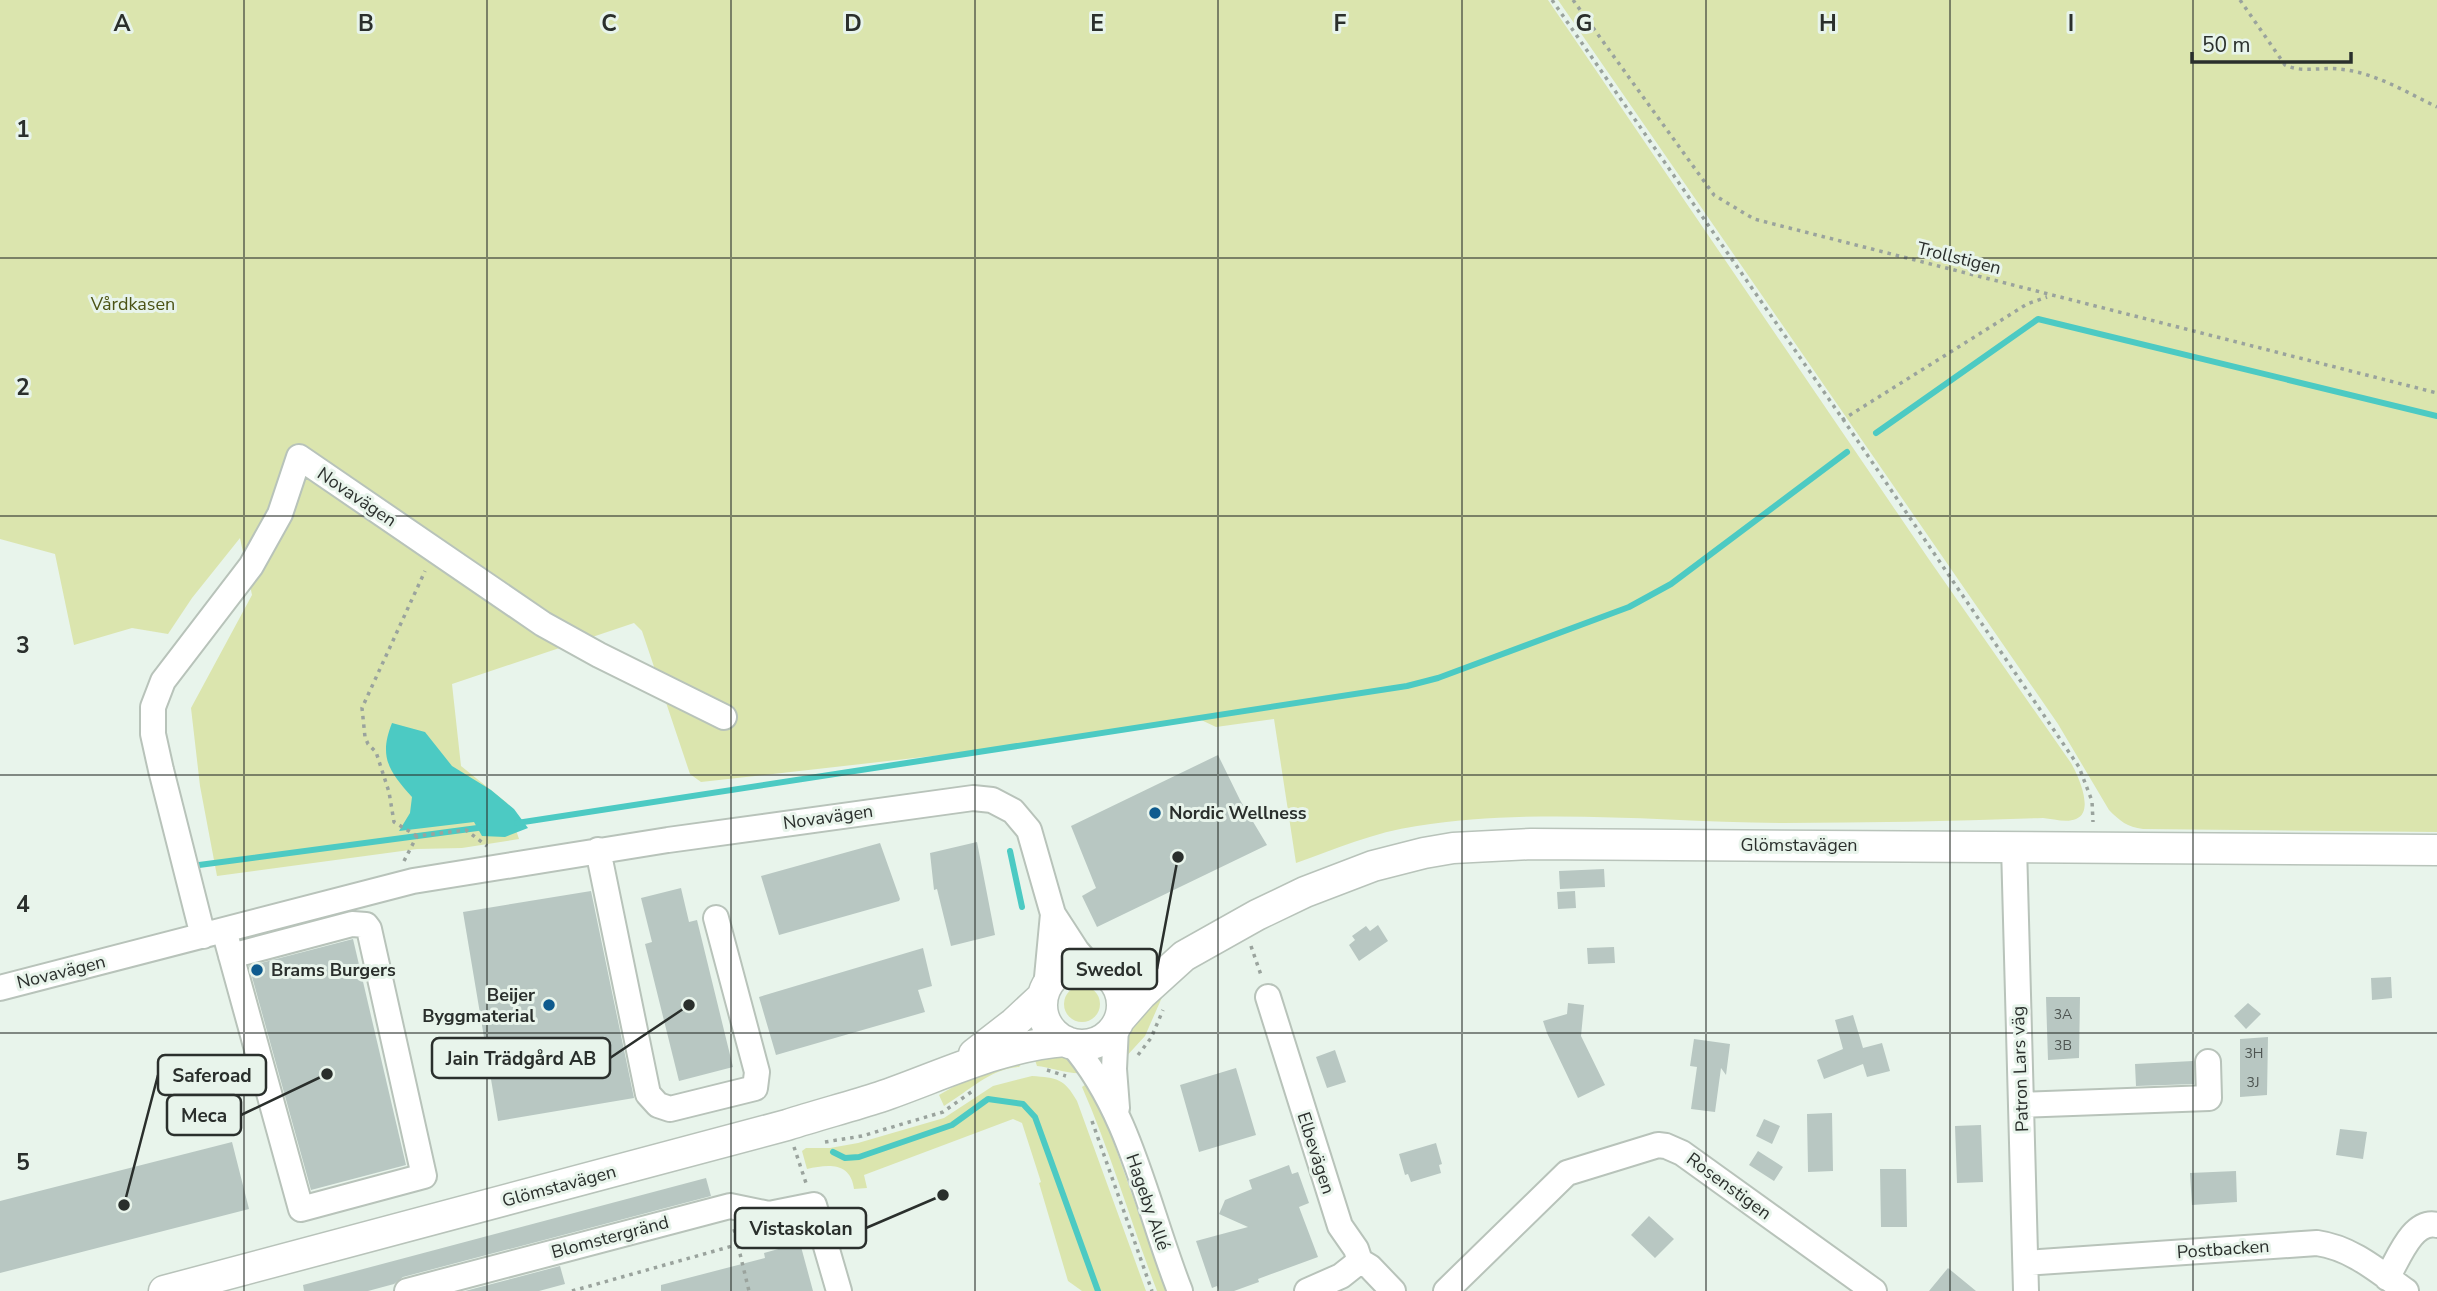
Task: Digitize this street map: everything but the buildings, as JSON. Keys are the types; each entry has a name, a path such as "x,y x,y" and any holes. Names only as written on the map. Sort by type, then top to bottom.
{"main road":[{"name":"Glömstavägen","path":"951,1069 1014,1023 1044,992 1056,974 1064,969 1072,966 1143,971 1184,957 1257,915 1342,877 1399,859 1453,848 1531,844 2437,850"},
{"name":"Glömstavägen","path":"164,1291 787,1125 880,1097 951,1069 1023,1047 1096,1042 1118,1023 1141,995 1184,957"},
{"path":"1099,970 1121,994 1118,1023"},
{"path":"1044,992 1045,1019 1053,1032 1068,1042"}],"street":[{"name":"Novavägen","path":"213,933 153,734 153,707 163,681 251,566 280,513 299,457 543,624 724,718"},
{"name":"Novavägen","path":"0,988 413,881 598,850 973,798 992,800 1013,811 1028,830 1053,914 1077,951 1099,970"},
{"name":"Patron Lars väg","path":"2014,846 2026,1291"},
{"path":"598,850 648,1094 658,1105 670,1109 755,1088 757,1072 716,918"},
{"name":"Novavägen","path":"1044,992 1053,914"},
{"path":"213,933 231,956 301,1209 424,1177 366,925 352,923 231,956"},
{"name":"Elbevägen","path":"1268,997 1340,1226 1356,1249 1360,1261 1370,1266 1393,1291"},
{"name":"Hageby Allé","path":"1117,1112 1114,1069 1118,1023"},
{"name":"Hageby Allé","path":"1068,1042 1086,1060 1117,1112 1180,1291"},
{"path":"2021,1105 2209,1098 2208,1062"},
{"name":"Rosenstigen","path":"1446,1291 1567,1172 1658,1145 1682,1153 1874,1291"},
{"path":"814,1205 839,1291"},
{"name":"Blomstergränd","path":"407,1291 730,1206 769,1214 814,1205"},
{"path":"2397,1284 2411,1238 2420,1226 2429,1223 2437,1225"},
{"name":"Postbacken","path":"2026,1263 2317,1243 2351,1253 2397,1284"},
{"path":"1307,1291 1341,1276 1360,1261"}],"path":[{"path":"1552,0 2079,767 2092,801 2094,847"},
{"name":"Trollstigen","path":"1573,0 1714,195 1754,219 2437,393"},
{"path":"2240,0 2285,65 2294,69 2340,69 2372,76 2437,107"},
{"path":"1843,420 2027,304 2050,296"},
{"path":"435,550 362,708 365,737 376,752 389,792 394,822 418,836 466,830 492,850"},
{"path":"402,865 418,836"},
{"path":"1249,939 1268,997"},
{"path":"1114,1069 1130,1062 1140,1052 1151,1038 1164,1008"},
{"path":"1090,1117 1152,1291"},
{"path":"787,1125 814,1205"},
{"path":"730,1206 736,1245 749,1291"},
{"path":"572,1291 584,1290 736,1245"}],"green space":[{"name":"Vårdkasen","path":"0,0 1548,0 2071,763 2085,801 2082,815 2068,821 2043,818 1783,823 1508,817 1462,820 1386,832 1296,863 1274,719 1216,727 1197,718 986,750 701,782 690,774 642,631 634,623 452,684 461,766 507,803 519,839 462,848 417,849 217,876 200,786 191,708 252,595 240,538 192,598 168,634 132,628 74,645 55,554 0,539"},
{"path":"1558,0 2437,0 2437,832 2143,829 2128,825 2113,814 2058,724"},
{"path":"1082,986 1095,991 1100,1004 1095,1017 1082,1022 1069,1017 1064,1004 1069,991"},
{"path":"1167,986 1145,1036 1123,1060 1128,1027"},
{"path":"1033,1054 1063,1056 1082,1073 1037,1066"},
{"path":"1022,1063 1019,1067 989,1076 944,1106 939,1095 967,1079"},
{"path":"1032,1076 1059,1081 1077,1101 1146,1291 1082,1291 1068,1281 1022,1123 1013,1119 864,1175 867,1188 854,1189 848,1174 837,1167 807,1169 802,1151 806,1148 830,1148 858,1143 944,1118 993,1086"},
{"path":"1088,1083 1104,1115 1166,1291 1157,1291 1082,1087"}],"water":[{"path":"392,723 425,732 452,766 491,790 514,809 528,828 505,837 482,836 474,822 399,831 410,813 412,797 388,764 386,746"}],"waterway":[{"path":"1876,433 2038,319 2437,416"},
{"path":"517,823 1407,686 1438,678 1629,607 1671,584 1847,452"},
{"path":"199,865 485,827"},
{"path":"1010,851 1022,907"},
{"path":"833,1152 845,1158 859,1157 952,1125 988,1099 1023,1104 1035,1117 1098,1291"}],"place":[{"name":"Nordic Wellness","path":"1155,813"},
{"name":"Swedol","path":"1178,857"},
{"name":"Brams Burgers","path":"257,970"},
{"name":"Beijer Byggmaterial","path":"549,1005"},
{"name":"Jain Trädgård AB","path":"689,1005"},
{"name":"Meca","path":"327,1074"},
{"name":"Vistaskolan","path":"943,1195"},
{"name":"Saferoad","path":"124,1205"}]}
